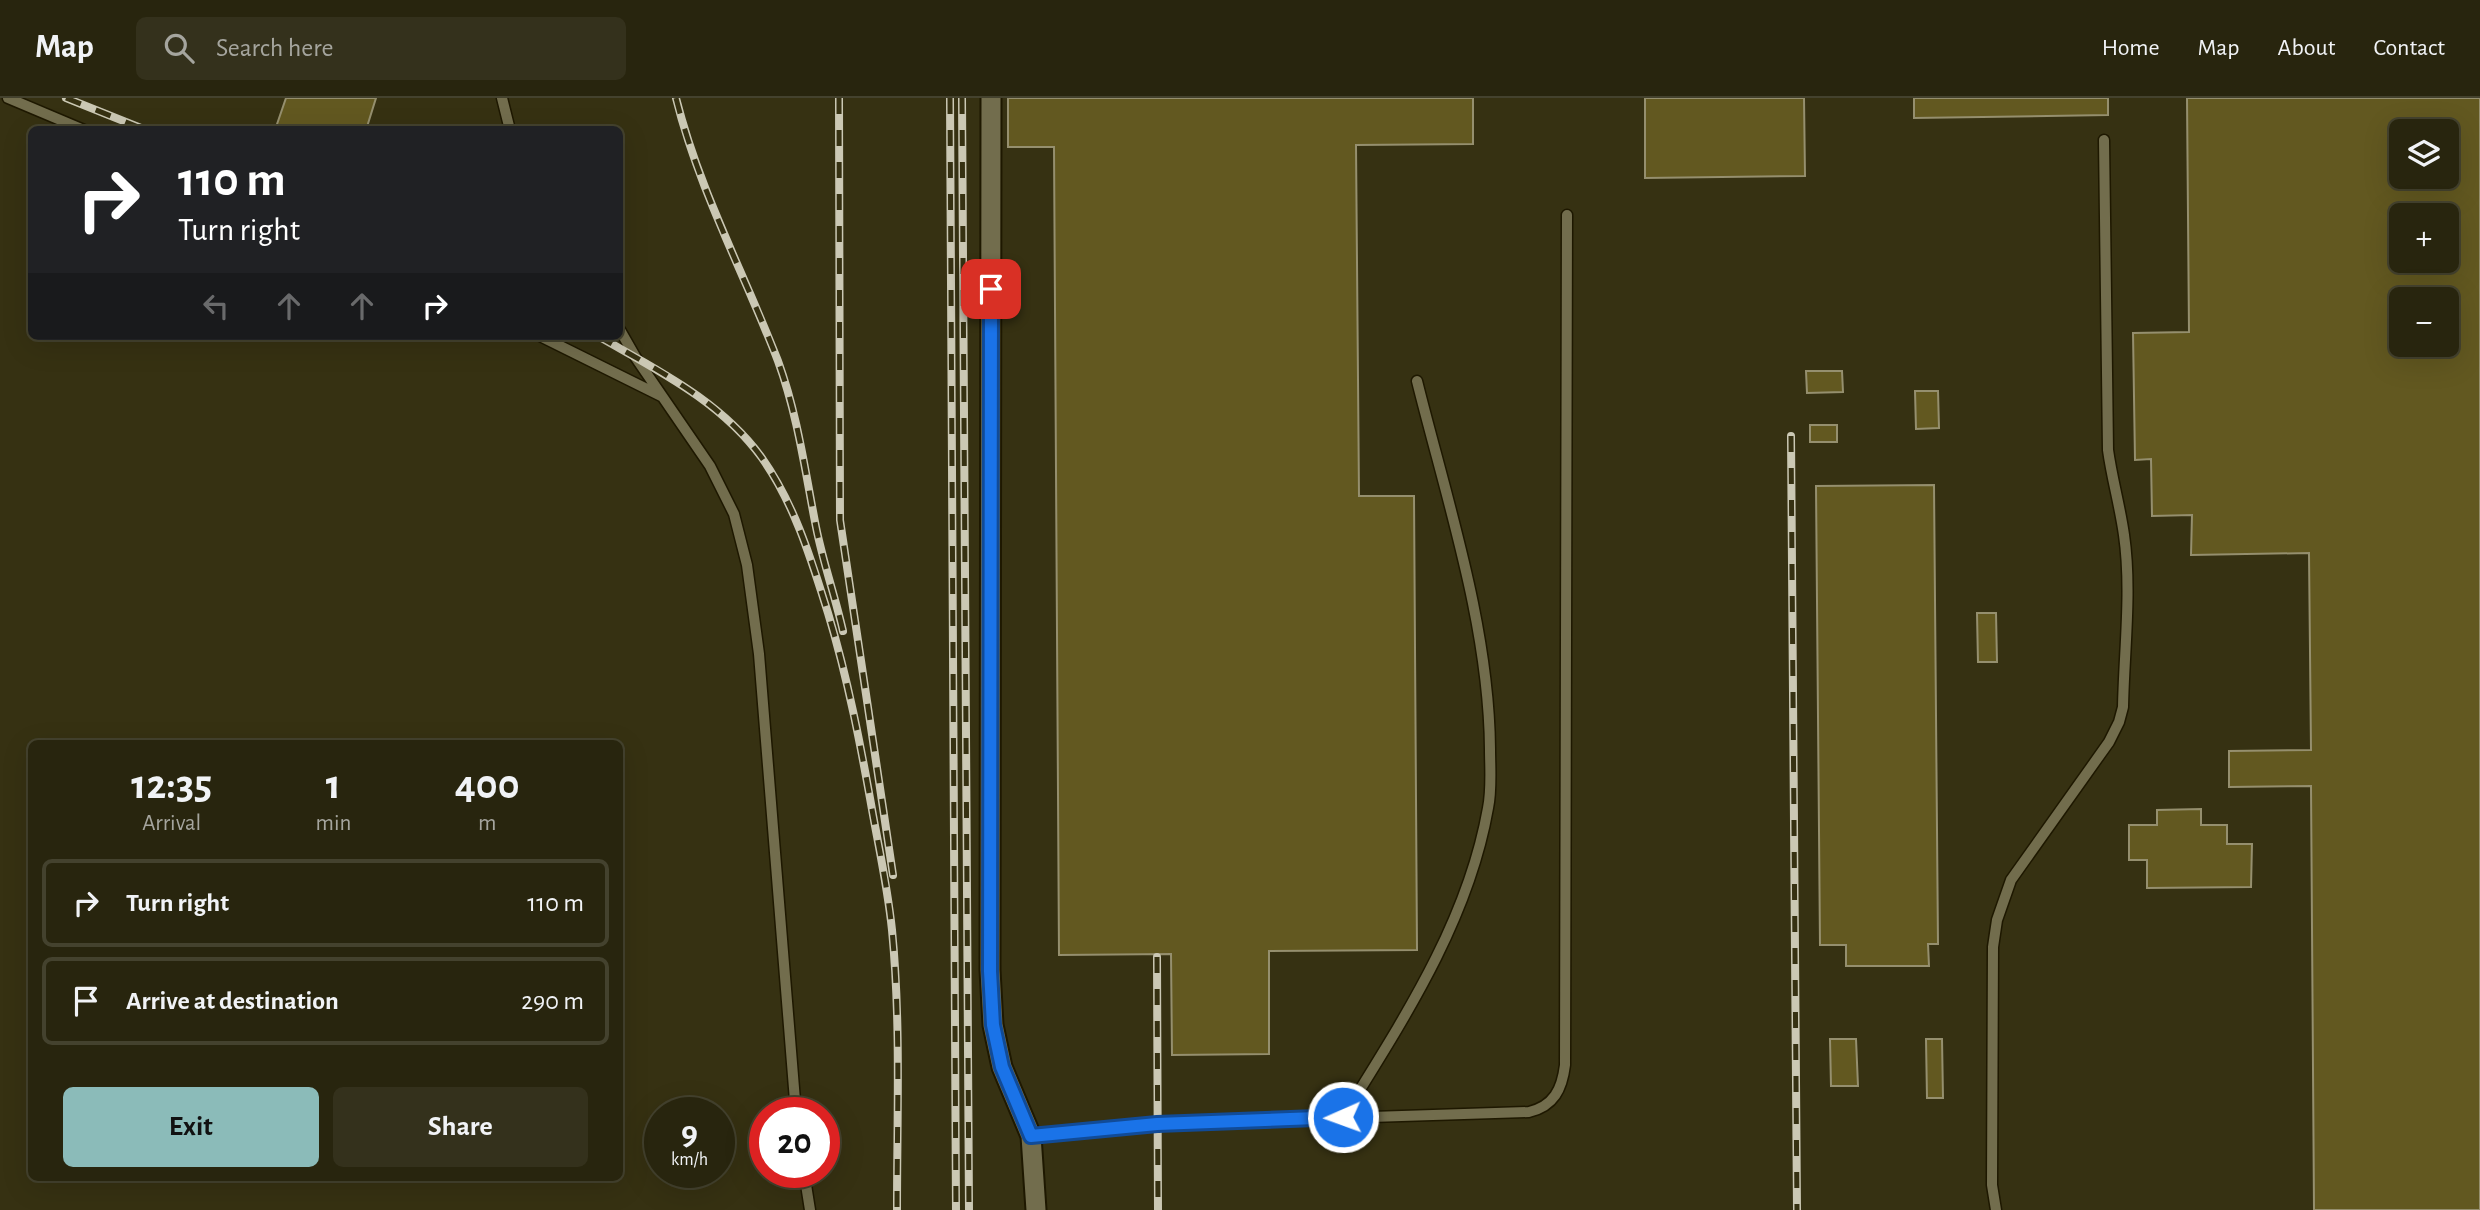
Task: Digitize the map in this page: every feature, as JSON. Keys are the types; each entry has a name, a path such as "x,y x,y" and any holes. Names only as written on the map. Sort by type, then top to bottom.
{"street":[{"path":"991,98 990,971 993,1025 1002,1067 1031,1136 1036,1210"}],"lane":[{"path":"8,98 74,126"},
{"path":"502,98 509,126"},
{"path":"1996,1210 1992,1185 1993,947 1997,920 2011,880 2109,742 2123,707 2127,568 2124,534 2108,450 2104,139"},
{"path":"1031,1136 1157,1124 1530,1112 1541,1109 1558,1094 1565,1065 1567,215"},
{"path":"623,335 661,396 710,466 734,514 747,565 760,654 795,1097"},
{"path":"548,340 661,396"},
{"path":"1343,1117 1413,1004 1443,945 1481,841 1489,804 1490,718 1487,680 1462,558 1417,382"},
{"path":"807,1188 810,1210"}],"building":[{"path":"286,98 376,98 367,126 276,126"},
{"path":"1008,98 1473,98 1473,144 1356,145 1359,496 1414,496 1417,950 1269,951 1269,1054 1172,1055 1171,954 1059,955 1054,147 1008,147"},
{"path":"1645,98 1804,98 1805,176 1645,178"},
{"path":"1914,98 2108,98 2108,115 1914,118"},
{"path":"2187,98 2480,98 2480,1210 2314,1210 2311,786 2229,787 2229,751 2311,750 2309,553 2191,555 2192,515 2152,516 2151,459 2135,460 2133,333 2189,332"},
{"path":"1806,371 1842,371 1843,392 1807,393"},
{"path":"1915,391 1938,391 1939,428 1916,429"},
{"path":"1810,425 1837,425 1837,442 1810,442"},
{"path":"1934,485 1938,944 1928,944 1929,966 1846,966 1846,945 1820,945 1816,486"},
{"path":"1977,613 1996,613 1997,662 1978,662"},
{"path":"2201,809 2201,825 2227,825 2227,844 2252,844 2251,887 2147,888 2147,860 2129,860 2129,825 2157,825 2157,810"},
{"path":"1830,1039 1856,1039 1858,1086 1831,1086"},
{"path":"1926,1039 1942,1039 1943,1098 1927,1098"}],"railway":[{"path":"66,98 136,126"},
{"path":"676,98 709,198 765,328 785,382 819,540 843,631"},
{"path":"839,98 840,520 893,875"},
{"path":"950,98 956,1210"},
{"path":"962,98 969,1210"},
{"path":"605,340 687,388 708,403 746,438 784,494 808,553 828,613 848,688 890,915 898,1035 897,1210"},
{"path":"1791,436 1797,1210"},
{"path":"1157,957 1158,1210"}],"route":[{"path":"991,289 990,971 993,1025 1002,1067 1031,1136 1157,1124 1343,1117"}]}
